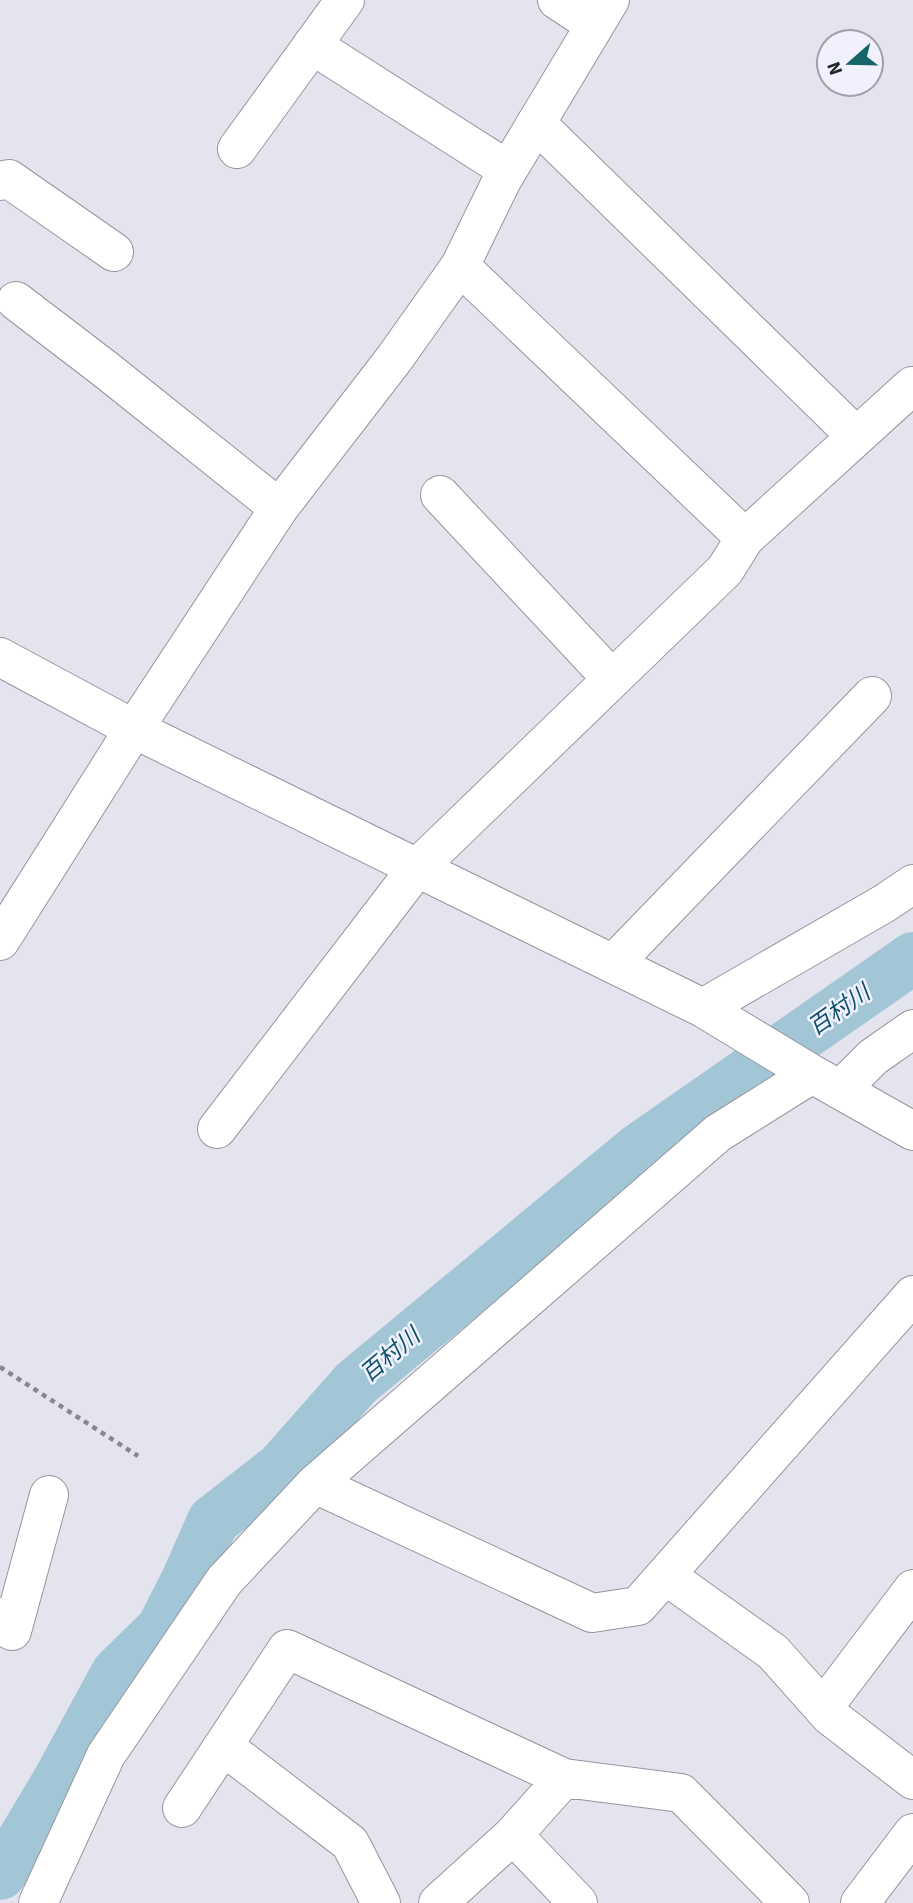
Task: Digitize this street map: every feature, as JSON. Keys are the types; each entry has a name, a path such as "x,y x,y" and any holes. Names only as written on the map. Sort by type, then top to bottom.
{"street":[{"path":"236,149 345,0"},
{"path":"0,941 134,729 279,508 394,359 460,266 508,170 603,13 557,0"},
{"path":"312,44 508,170"},
{"path":"536,123 856,436"},
{"path":"0,181 9,179 114,253"},
{"path":"460,266 744,538"},
{"path":"16,302 105,369 279,508"},
{"path":"217,1129 417,868 725,570 744,538 912,386"},
{"path":"440,495 612,679"},
{"path":"0,657 134,729 718,1017 913,1130"},
{"path":"613,964 872,696"},
{"path":"718,1017 913,884"},
{"path":"38,1903 107,1755 224,1581 316,1484 718,1133 816,1076 873,1057 913,1029"},
{"path":"316,1484 592,1613 638,1606 913,1295"},
{"path":"0,1617 12,1630 49,1495"},
{"path":"665,1574 772,1653 830,1716 913,1780"},
{"path":"823,1708 913,1589"},
{"path":"182,1808 287,1648 564,1778 681,1793 790,1903"},
{"path":"223,1746 350,1843 381,1903"},
{"path":"438,1903 513,1835 564,1778"},
{"path":"860,1903 913,1833"},
{"path":"513,1835 578,1903"}],"path":[{"path":"0,1367 138,1456"}],"waterway":[{"name":"百村川","path":"0,1874 60,1778 117,1673 162,1629 213,1521 281,1468 356,1383 639,1149 913,958"}]}
